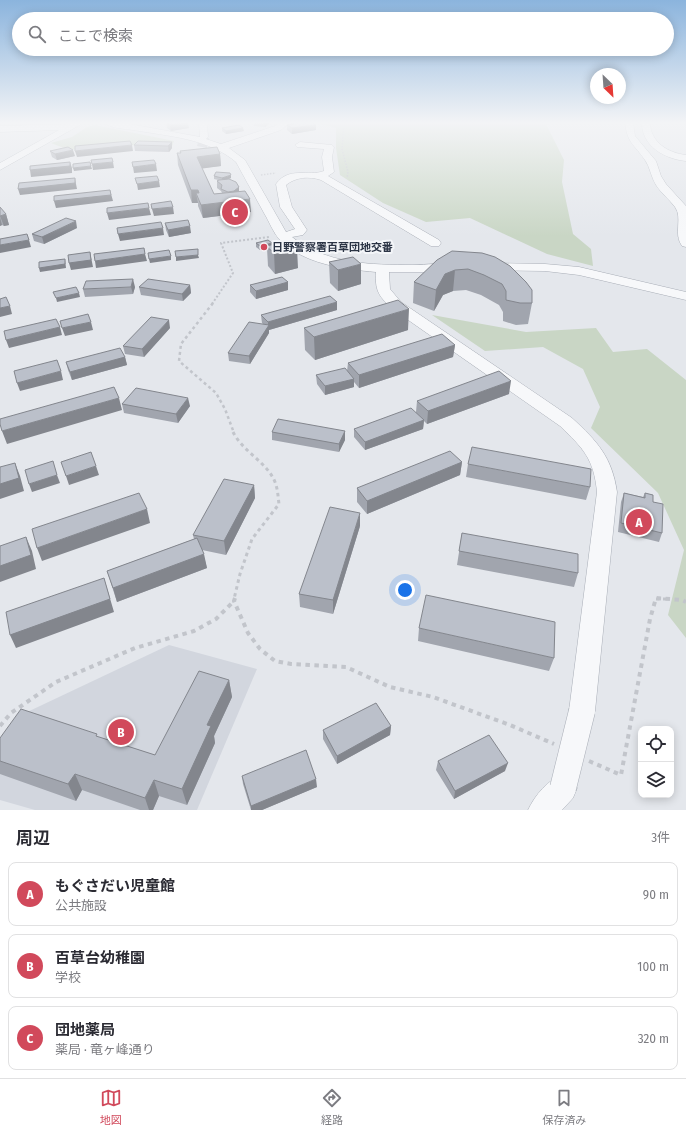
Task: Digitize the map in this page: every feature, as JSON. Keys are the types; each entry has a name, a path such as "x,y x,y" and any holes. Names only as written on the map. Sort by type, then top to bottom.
{"street":[{"path":"0,167 13,160"},
{"path":"240,160 278,236 295,246 317,256 354,265 383,269 464,268"},
{"path":"278,236 299,232 301,230 286,207 281,184 284,181 294,177 319,176 329,172 327,160"},
{"path":"650,160 656,176 662,186 684,207 683,233 686,243"},
{"path":"319,176 385,214 406,224 434,243"},
{"path":"478,267 563,269 683,295"},
{"path":"383,269 382,290 386,296 402,309 561,418 586,441 601,465 608,492 582,711 563,788 543,810"}],"path":[{"path":"342,189 348,172 345,160"},
{"path":"0,726 11,714 56,682 135,648 194,631 216,619 234,601 240,574 252,539 279,504 277,489 269,472 238,442 231,429 220,399 215,392 182,366 179,361 179,355 181,344 223,289 233,273 221,243 278,236"},
{"path":"586,759 621,775 650,619 656,598 682,600 686,602"},
{"path":"234,601 248,633 260,649 275,661 291,664 346,667 390,687 433,697 510,725 559,747"}],"shaded area":[{"path":"169,645 257,669 197,810 35,810 0,800 0,750 23,714"}],"green space":[{"path":"338,160 564,160 562,182 573,234 591,249 593,266 547,254 470,218 426,222 383,203 340,175"},
{"path":"432,315 526,332 596,328 613,352 647,349 686,380 686,638 668,615 684,550 658,493 591,428 600,407 583,369 543,347 485,351"}],"building":[{"path":"91,160 112,160 113,162 92,164"},
{"path":"154,160 156,164 133,167 132,162"},
{"path":"180,160 198,160 214,194 245,191 250,199 201,205 196,193 199,193 198,190 191,190"},
{"path":"70,162 70,166 30,170 30,166"},
{"path":"90,162 91,166 73,168 73,164"},
{"path":"216,172 230,173 231,175 222,178 214,176"},
{"path":"157,176 159,181 137,184 135,178"},
{"path":"75,178 75,183 18,189 19,183"},
{"path":"229,179 236,182 239,187 234,191 228,192 221,189 222,185 217,181"},
{"path":"110,190 111,195 54,201 54,196"},
{"path":"171,201 173,207 152,209 151,204"},
{"path":"148,203 149,208 107,213 107,208"},
{"path":"0,207 6,214 0,216"},
{"path":"66,218 76,221 42,237 32,234"},
{"path":"188,220 190,226 168,230 165,223"},
{"path":"161,222 163,228 118,234 117,228"},
{"path":"27,234 29,240 0,245 0,239"},
{"path":"268,240 272,243 260,246 256,243"},
{"path":"290,241 297,248 274,253 266,246"},
{"path":"144,248 145,254 95,261 94,254"},
{"path":"198,249 198,255 176,257 175,251"},
{"path":"169,250 171,256 149,259 148,253"},
{"path":"452,251 482,253 495,257 510,266 532,290 532,303 520,303 506,300 506,291 502,284 468,269 455,270 445,274 436,290 414,282 437,260"},
{"path":"90,252 91,260 69,263 68,255"},
{"path":"353,257 361,264 338,270 329,262"},
{"path":"65,259 65,264 39,268 39,262"},
{"path":"282,277 288,282 256,291 250,285"},
{"path":"133,279 131,287 83,289 86,281"},
{"path":"148,279 190,285 182,294 139,287"},
{"path":"76,287 79,293 56,298 53,292"},
{"path":"330,296 337,302 268,322 261,315"},
{"path":"6,297 10,306 0,308 0,299"},
{"path":"398,300 409,309 314,337 304,328"},
{"path":"88,314 91,322 62,328 60,321"},
{"path":"151,317 169,320 142,349 123,346"},
{"path":"56,319 60,327 6,340 4,331"},
{"path":"249,322 269,325 249,356 228,353"},
{"path":"442,334 455,345 359,375 348,363"},
{"path":"120,348 125,357 70,372 66,362"},
{"path":"57,360 61,371 17,383 14,371"},
{"path":"345,368 354,379 325,386 316,375"},
{"path":"499,371 511,381 428,411 417,401"},
{"path":"114,387 119,398 2,431 0,419"},
{"path":"136,388 188,398 176,414 122,404"},
{"path":"411,408 424,420 365,442 354,429"},
{"path":"278,419 345,431 339,444 272,432"},
{"path":"472,447 591,469 590,487 468,464"},
{"path":"450,451 462,462 367,501 357,488"},
{"path":"91,452 96,466 66,476 61,462"},
{"path":"53,461 57,475 29,484 25,470"},
{"path":"15,463 19,478 0,484 0,467"},
{"path":"224,479 254,485 224,541 193,535"},
{"path":"139,493 147,509 37,548 32,529"},
{"path":"624,493 645,498 645,493 653,495 653,502 663,504 662,533 621,523"},
{"path":"330,507 360,513 333,600 299,594"},
{"path":"462,533 578,554 578,573 459,551"},
{"path":"26,537 31,555 0,566 0,546"},
{"path":"197,538 204,554 113,588 107,571"},
{"path":"104,578 110,599 10,635 6,612"},
{"path":"426,595 555,622 554,658 419,628"},
{"path":"199,671 229,680 207,725 211,726 182,789 154,780 145,798 75,774 68,784 0,761 0,738 21,709 155,755"},
{"path":"376,703 391,726 337,756 323,730"},
{"path":"489,735 508,763 455,791 438,761"},
{"path":"306,750 316,779 251,806 242,776"}],"place":[{"name":"団地薬局","path":"235,212"},
{"name":"日野警察署百草団地交番","path":"264,247"},
{"name":"もぐさだい児童館","path":"639,522"},
{"name":"百草台幼稚園","path":"121,732"}]}
